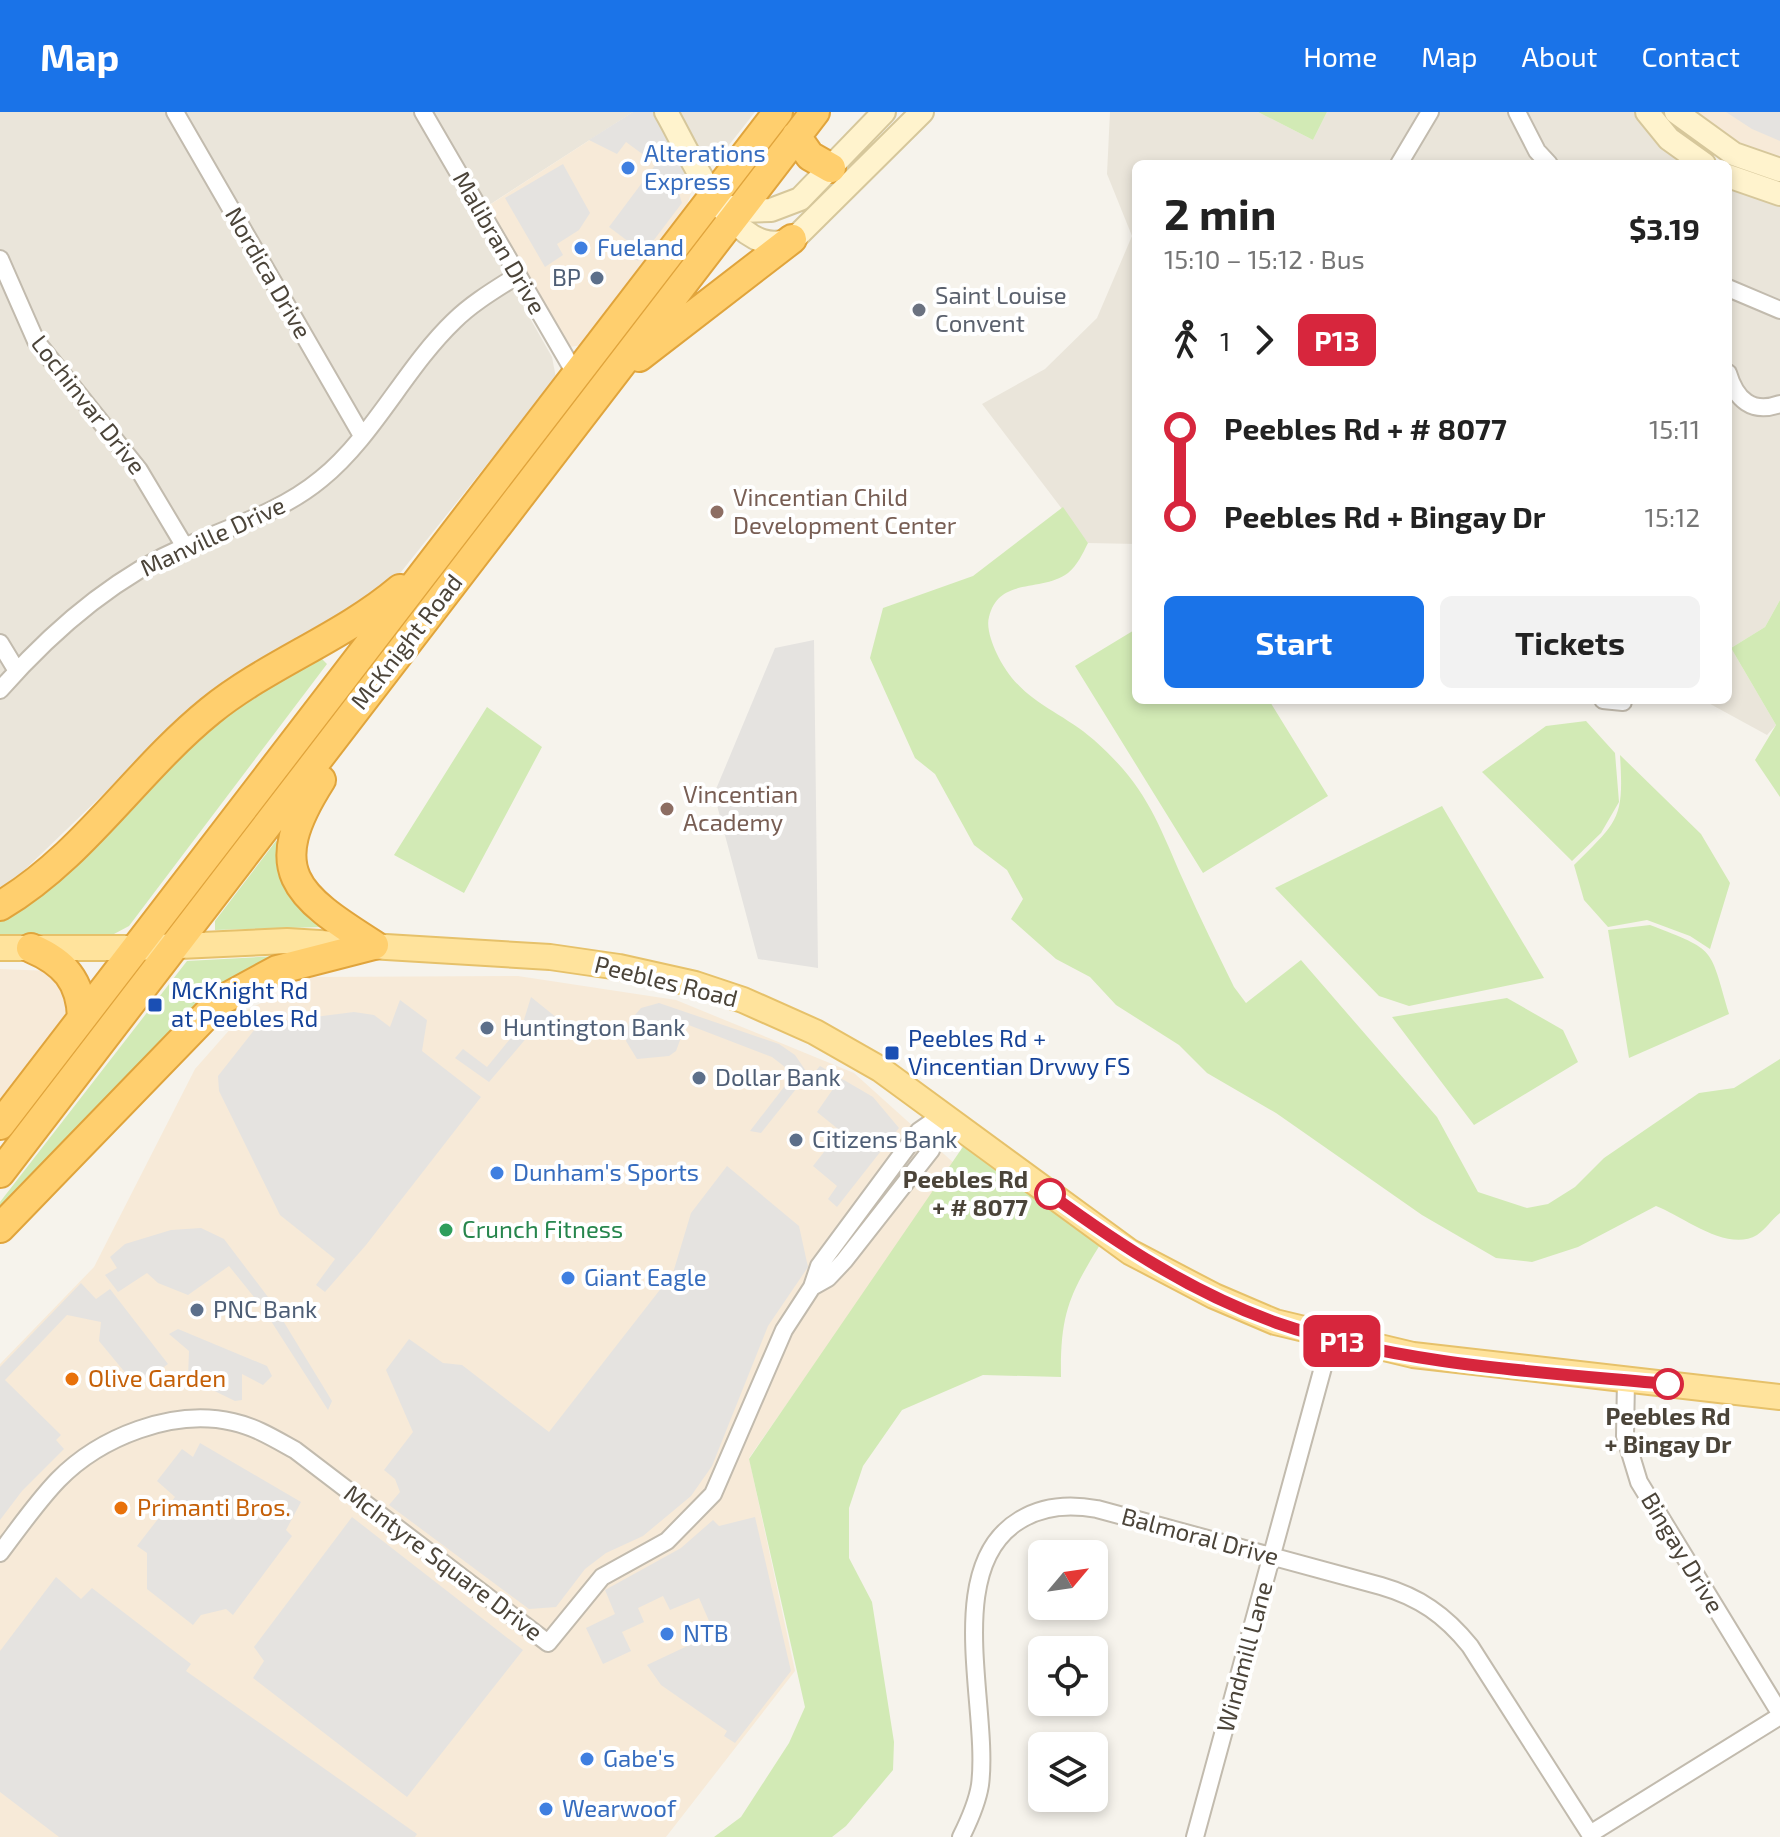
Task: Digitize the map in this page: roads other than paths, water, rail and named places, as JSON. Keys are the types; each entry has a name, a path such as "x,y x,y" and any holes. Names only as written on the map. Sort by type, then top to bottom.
{"highway":[{"name":"McKnight Road","path":"0,1125 778,112"},
{"name":"McKnight Road","path":"0,1173 815,112"},
{"path":"796,136 810,156 831,168"},
{"path":"605,385 792,239"},
{"path":"0,906 55,865 213,708 250,682 369,612 434,560"},
{"path":"374,945 323,913 307,897 294,871 293,840 309,798 420,625"},
{"path":"0,1228 220,1001 277,970 374,945"},
{"path":"31,948 57,961 71,976 80,995 82,1018"}],"main road":[{"name":"Peebles Road","path":"0,948 136,948 287,941 572,960 656,974 719,991 849,1051 880,1069 1130,1252 1241,1309 1331,1338 1413,1355 1780,1397"}],"street":[{"name":"Nordica Drive","path":"175,112 361,434"},
{"name":"Malibran Drive","path":"423,112 576,375"},
{"path":"666,112 714,195 764,242 792,239 922,112"},
{"path":"734,216 791,205 884,112"},
{"path":"1401,160 1430,112"},
{"path":"1517,112 1537,151 1545,160"},
{"path":"1647,112 1669,139 1703,159"},
{"path":"1676,112 1703,159"},
{"path":"1732,163 1780,170"},
{"path":"1732,177 1780,194"},
{"name":"Lochinvar Drive","path":"0,259 11,292 36,341 139,470 185,547"},
{"name":"Manville Drive","path":"0,690 93,602 185,547 294,499 331,471 453,321 518,275"},
{"path":"1732,290 1780,310"},
{"path":"1732,384 1735,393 1750,406 1761,409 1780,404"},
{"path":"0,643 17,671"},
{"name":"McIntyre Square Drive","path":"0,1553 57,1481 94,1452 121,1437 163,1424 225,1420 254,1428 295,1450 548,1643 602,1577 667,1541 713,1494 732,1457 784,1330 812,1287 819,1266 919,1131 942,1115"},
{"name":"Windmill Lane","path":"1195,1837 1331,1338"},
{"name":"Bingay Drive","path":"1626,1380 1625,1436 1639,1482 1780,1715"},
{"name":"Balmoral Drive","path":"961,1837 980,1785 976,1588 981,1565 998,1536 1038,1511 1060,1506 1084,1507 1405,1593 1440,1614 1470,1646 1591,1836"},
{"path":"1591,1836 1780,1715"}],"place":[{"name":"Alterations Express","path":"628,168"},
{"name":"Fueland","path":"581,248"},
{"name":"BP","path":"597,278"},
{"name":"Saint Louise Convent","path":"919,310"},
{"name":"Vincentian Child Development Center","path":"717,512"},
{"name":"Vincentian Academy","path":"667,809"},
{"name":"McKnight Rd at Peebles Rd","path":"155,1005"},
{"name":"Huntington Bank","path":"487,1028"},
{"name":"Peebles Rd + Vincentian Drvwy FS","path":"892,1053"},
{"name":"Dollar Bank","path":"699,1078"},
{"name":"Citizens Bank","path":"796,1140"},
{"name":"Dunham's Sports","path":"497,1173"},
{"name":"Peebles Rd + # 8077","path":"1050,1194"},
{"name":"Crunch Fitness","path":"446,1230"},
{"name":"Giant Eagle","path":"568,1278"},
{"name":"PNC Bank","path":"197,1310"},
{"name":"Olive Garden","path":"72,1379"},
{"name":"Peebles Rd + Bingay Dr","path":"1668,1384"},
{"name":"Primanti Bros.","path":"121,1508"},
{"name":"NTB","path":"667,1634"},
{"name":"Gabe's","path":"587,1759"},
{"name":"Wearwoof","path":"546,1809"}]}
